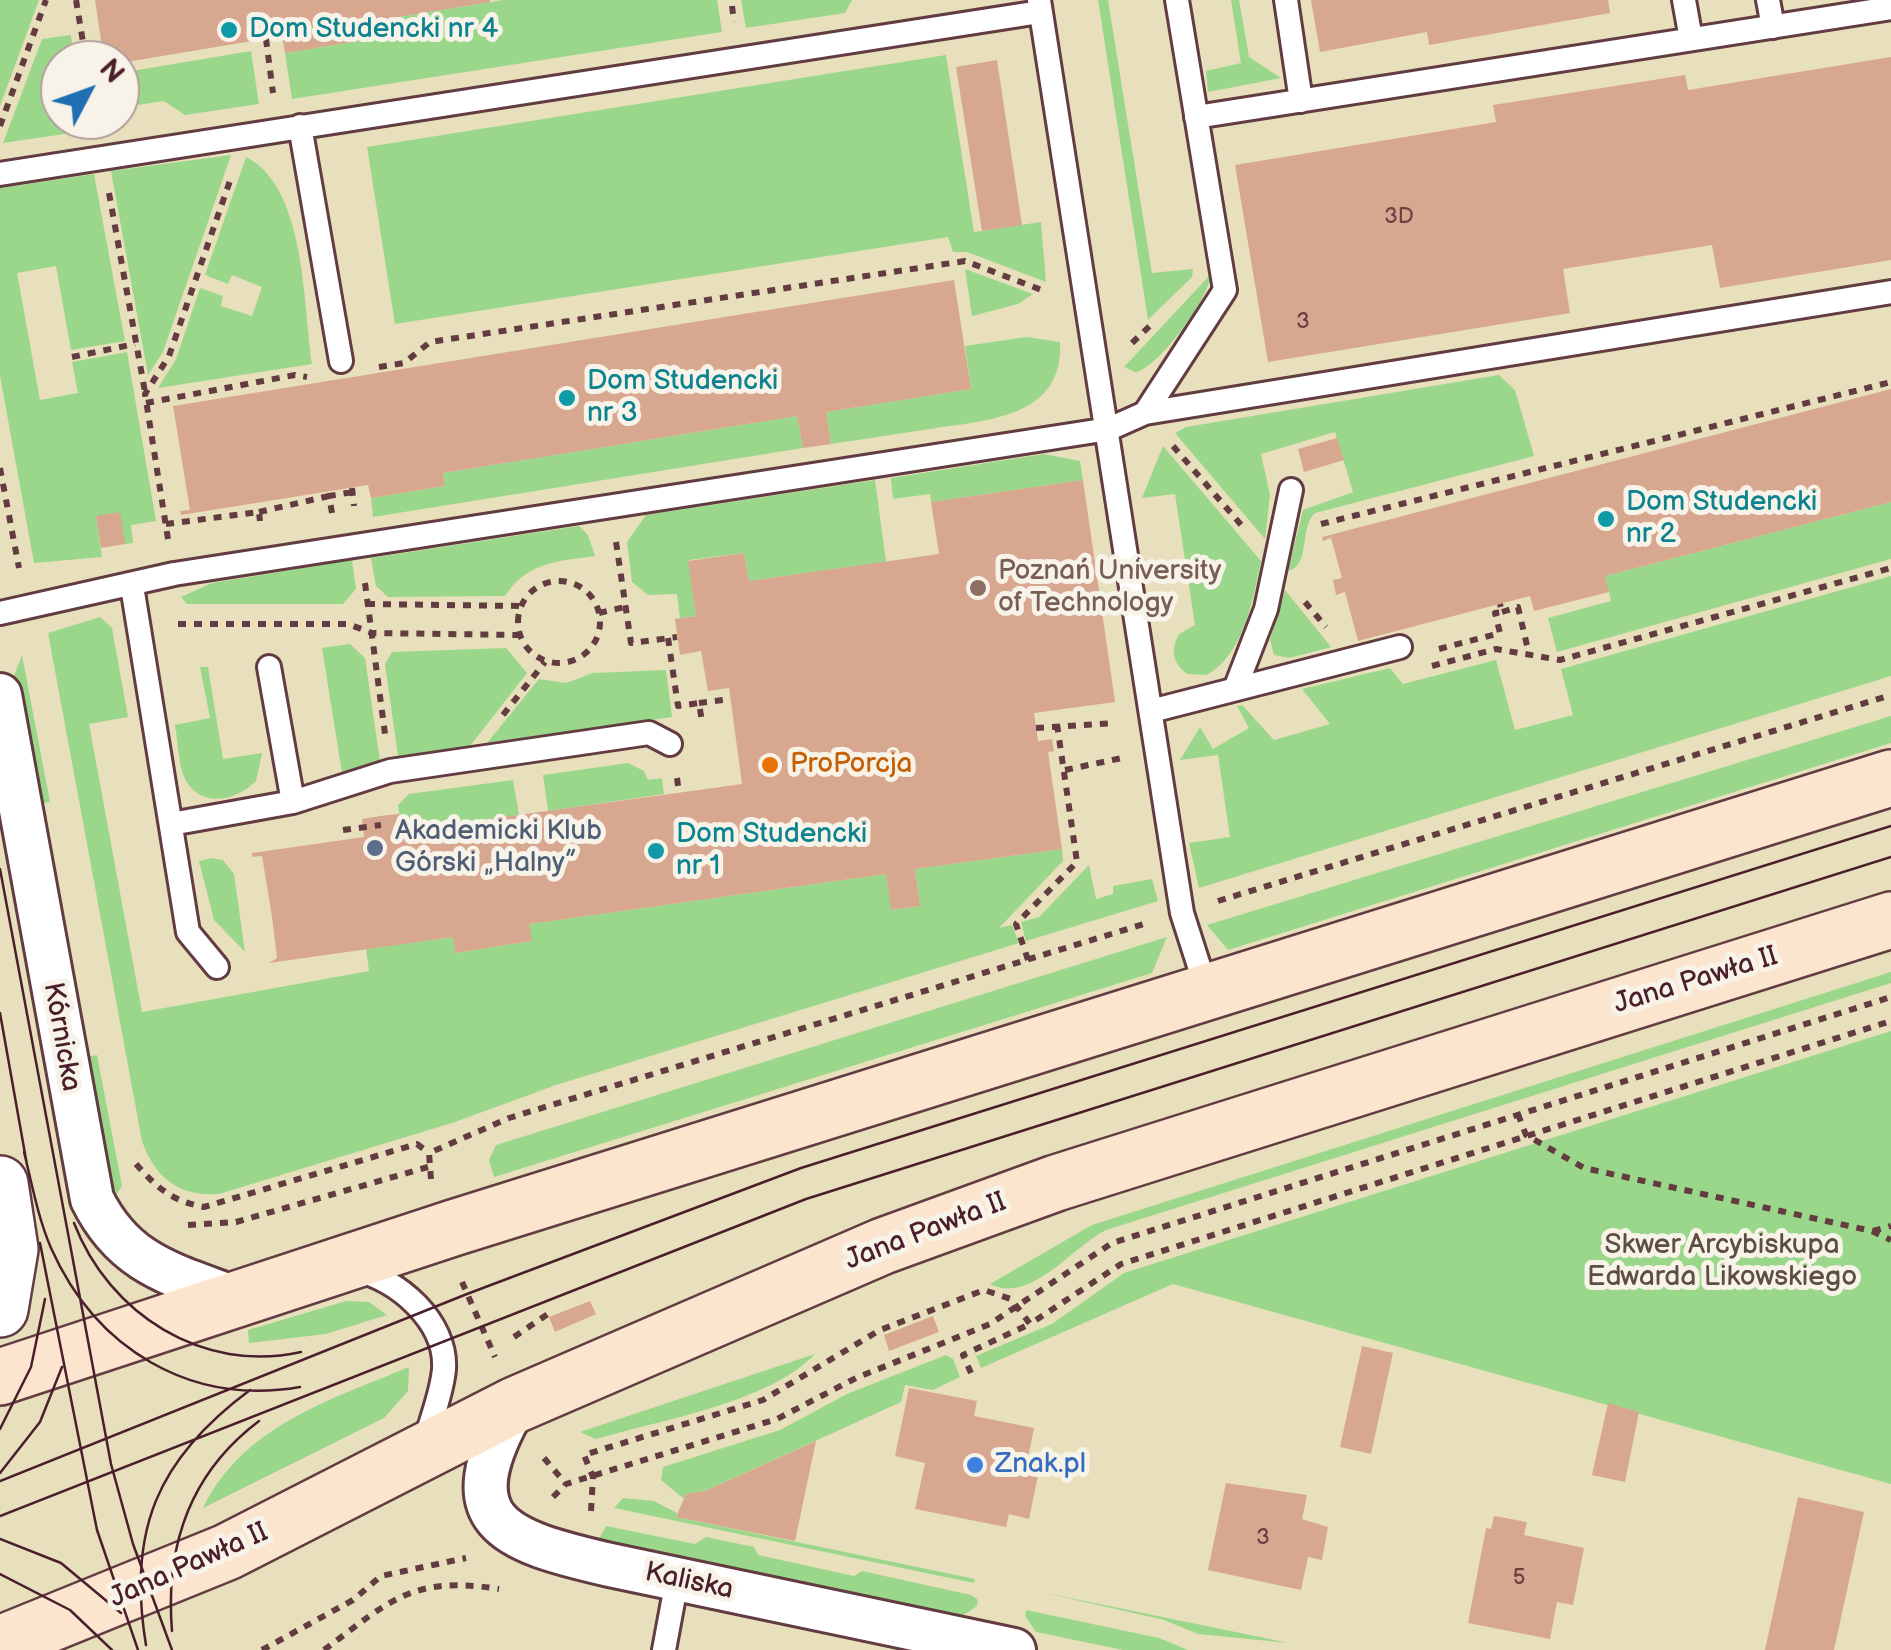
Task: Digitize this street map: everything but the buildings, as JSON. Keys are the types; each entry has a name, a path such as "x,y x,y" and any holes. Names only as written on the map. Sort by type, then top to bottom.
{"main road":[{"path":"0,1378 444,1231 1891,778"},
{"name":"Jana Pawła II","path":"25,1640 227,1552 515,1405 883,1246 1056,1182 1891,920"}],"street":[{"name":"Kórnicka","path":"0,695 92,1199 102,1223 143,1260 235,1298"},
{"path":"0,1184 10,1249 0,1309"},
{"path":"508,1533 483,1495 484,1468 515,1405"},
{"name":"Kaliska","path":"508,1533 544,1550 1014,1650"}],"lane":[{"path":"1145,413 1225,290 1177,0"},
{"path":"1286,0 1301,101"},
{"path":"1684,0 1691,40"},
{"path":"1768,0 1773,27"},
{"path":"0,174 1039,6 1109,429 1182,913 1208,992"},
{"path":"1196,118 1891,8"},
{"path":"300,126 341,361"},
{"path":"0,612 174,574 1109,429 1145,413 1891,292"},
{"path":"1235,689 1266,610 1290,490"},
{"path":"132,586 188,932 217,966"},
{"path":"1151,710 1401,653"},
{"path":"269,667 293,802"},
{"path":"170,824 293,802 390,771 649,733 670,744"},
{"path":"338,1267 378,1275 414,1299 441,1350 444,1368 422,1454"},
{"path":"664,1650 678,1580"}],"path":[{"path":"0,126 46,0"},
{"path":"76,0 83,40"},
{"path":"266,39 276,109"},
{"path":"145,394 169,356 247,134"},
{"path":"102,158 174,574"},
{"path":"1099,366 1118,356 1220,256"},
{"path":"374,368 404,363 430,342 965,261 1090,311"},
{"path":"72,357 136,344"},
{"path":"146,403 295,375 313,378"},
{"path":"1315,534 1320,525 1484,481 1521,472 1538,473 1891,382"},
{"path":"166,524 258,512 352,490 390,771"},
{"path":"330,496 332,515"},
{"path":"611,506 630,644 678,637"},
{"path":"258,512 260,524 271,523"},
{"path":"1529,654 1518,608 1501,608 1495,613 1500,633 1401,653 1408,672 1496,649 1560,660 1891,568"},
{"path":"570,582 594,599 599,613 596,642 574,661 545,662 534,656 520,636 521,606 541,585 570,582"},
{"path":"367,604 521,606"},
{"path":"599,613 625,607"},
{"path":"138,624 348,624 372,633 520,636"},
{"path":"699,703 730,699"},
{"path":"1036,728 1122,723"},
{"path":"1028,960 1016,924 1077,862 1057,724"},
{"path":"678,783 679,793"},
{"path":"380,816 383,834"},
{"path":"184,1224 202,1227 236,1222 428,1167 444,1231 515,1405 536,1448 566,1484 777,1419 856,1378 990,1324 1112,1243 1891,997"},
{"path":"970,1373 964,1355 1030,1324 1121,1264 1891,1021"},
{"path":"1518,1114 1526,1134 1584,1168 1872,1231 1891,1240"},
{"path":"129,1156 160,1192 181,1203 204,1206 417,1144 429,1153"},
{"path":"1872,1231 1891,1226"},
{"path":"590,1512 593,1477 584,1455 763,1400 807,1378 880,1330 984,1290 1011,1299 1030,1324"},
{"path":"514,1338 548,1314"},
{"path":"262,1650 353,1600 381,1576 460,1562 508,1533"},
{"path":"324,1650 397,1596 455,1582 500,1589"}],"green space":[{"path":"0,0 39,0 0,106"},
{"path":"503,0 717,0 722,32 292,99 285,53 359,41 356,24"},
{"path":"741,0 852,0 845,13 746,28"},
{"path":"1098,0 1108,0 1152,273 1193,269 1192,277 1148,320"},
{"path":"1231,0 1239,0 1249,57 1281,78 1208,92 1206,71 1241,63"},
{"path":"71,35 72,40 42,40"},
{"path":"40,44 40,138 3,143"},
{"path":"251,51 259,104 185,115 164,101 140,105 140,70"},
{"path":"946,55 974,232 1041,222 1046,282 967,252 953,252 948,237 395,324 367,147"},
{"path":"231,155 163,352 148,375 111,171"},
{"path":"246,157 266,172 291,220 303,280 312,364 158,388 176,359 200,288 223,296 221,306 252,316 262,287 232,275 228,284 205,275"},
{"path":"94,174 125,341 71,350 56,266 17,273 40,400 78,393 72,362 127,352 156,521 131,525 133,543 125,544 96,516 102,557 34,563 0,376 0,188"},
{"path":"965,269 1033,294 1018,304 972,316"},
{"path":"1210,275 1202,299 1156,359 1135,372 1124,367"},
{"path":"1027,337 1060,342 1058,367 1036,401 1018,411 975,422 831,444 826,412 971,389 965,346"},
{"path":"1499,375 1515,390 1534,456 1315,513 1307,528 1300,562 1288,571 1303,510 1353,492 1335,432 1261,454 1270,495 1265,539 1175,433 1186,427"},
{"path":"797,416 803,448 373,517 371,498 444,486 443,473"},
{"path":"1163,446 1261,561 1238,640 1220,665 1207,675 1187,674 1174,656 1179,634 1195,625 1175,494 1142,498"},
{"path":"1044,454 1080,461 1083,480 931,502 930,494 893,499 891,478"},
{"path":"875,480 886,562 749,581 744,553 689,560 696,616 680,618 677,594 648,595 632,582 627,542 646,515"},
{"path":"1891,502 1891,559 1557,652 1548,618 1611,601 1605,576"},
{"path":"579,526 588,535 595,556 544,565 523,576 505,596 388,597 376,586 371,558"},
{"path":"352,560 356,589 343,604 187,604 181,597 212,583"},
{"path":"1891,576 1891,676 1199,888 1189,843 1230,837 1218,755 1180,760 1200,727 1213,749 1249,728 1237,706 1242,705 1274,740 1330,724 1302,689 1390,668 1403,684 1496,660 1515,730 1573,715 1561,669"},
{"path":"1285,590 1332,647 1289,658 1274,655 1270,640"},
{"path":"100,617 112,628 128,717 89,724 142,1012 369,971 366,949 453,937 456,953 531,941 529,924 886,874 892,910 920,906 915,869 1062,849 1063,861 999,928 1012,925 1019,943 556,1085 455,1122 219,1194 192,1192 162,1175 142,1141 48,633"},
{"path":"350,644 365,658 380,761 342,773 322,648"},
{"path":"506,648 527,673 470,746 398,756 385,664 392,652"},
{"path":"22,655 50,802 31,805 12,681"},
{"path":"200,667 208,667 223,759 262,753 256,781 239,793 220,799 193,790 183,775 179,754 175,725 210,718"},
{"path":"666,670 672,717 487,743 539,679 566,683 593,673"},
{"path":"1891,716 1891,743 1228,950 1207,925"},
{"path":"628,763 644,771 648,780 662,778 664,794 548,811 543,775"},
{"path":"513,780 519,815 402,831 398,805 409,794"},
{"path":"223,860 234,874 245,952 214,920 199,861"},
{"path":"1089,865 1096,899 1113,894 1113,886 1152,879 1158,901 1026,941 1021,922 1039,917"},
{"path":"1167,937 1152,973 494,1177 489,1160 496,1145"},
{"path":"1891,972 1891,983 1106,1230 1035,1281 1005,1288 990,1284 1092,1225"},
{"name":"Skwer Arcybiskupa Edwarda Likowskiego","path":"1891,1031 1891,1484 1173,1284 981,1368 976,1356 1052,1324 1124,1273"},
{"path":"97,1055 122,1186 112,1201 79,1058"},
{"path":"346,1301 369,1302 387,1315 326,1334 249,1343 248,1330"},
{"path":"815,1354 770,1385 712,1408 596,1439 580,1432"},
{"path":"946,1355 953,1359 960,1377 933,1390 905,1385 901,1402 705,1491 686,1494 684,1499 661,1480 663,1467 780,1430 847,1394"},
{"path":"409,1367 408,1391 384,1418 203,1508 220,1480 265,1436 320,1404"},
{"path":"623,1498 654,1501 677,1513 676,1517 975,1579 974,1583 614,1508"},
{"path":"606,1526 695,1544 706,1537 754,1547 758,1555 854,1576 862,1571 971,1595 978,1600 977,1606 962,1616 599,1539"},
{"path":"1041,1592 1289,1643 1198,1634 1164,1620"},
{"path":"1026,1610 1159,1638 1188,1650 1123,1650 1036,1632 1025,1616"}],"tram line":[{"path":"0,1481 467,1294 801,1168 1891,826"},
{"path":"0,1516 806,1199 1891,857"},
{"path":"0,869 111,1464 133,1544 172,1650"},
{"path":"0,1013 27,1165"},
{"path":"24,1152 51,1248 70,1284 93,1315 121,1341 151,1362 185,1378 221,1388 260,1391 300,1387"},
{"path":"74,1223 110,1285 135,1310 164,1330 195,1345 229,1354 265,1357 301,1352"},
{"path":"40,1243 97,1530 138,1650"},
{"path":"0,1429 31,1367 45,1299"},
{"path":"0,1473 40,1422 62,1367"},
{"path":"146,1645 141,1567 156,1501 171,1471 192,1443 250,1390"},
{"path":"172,1631 173,1569 187,1513 215,1464 259,1421"},
{"path":"0,1539 61,1563 121,1613"},
{"path":"0,1574 70,1610 112,1650"}],"place":[{"name":"Dom Studencki nr 4","path":"229,30"},
{"name":"Dom Studencki nr 3","path":"567,398"},
{"name":"Dom Studencki nr 2","path":"1606,519"},
{"name":"Poznań University of Technology","path":"978,588"},
{"name":"ProPorcja","path":"770,765"},
{"name":"Akademicki Klub Górski „Halny”","path":"375,848"},
{"name":"Dom Studencki nr 1","path":"656,851"},
{"name":"Znak.pl","path":"975,1465"}]}
